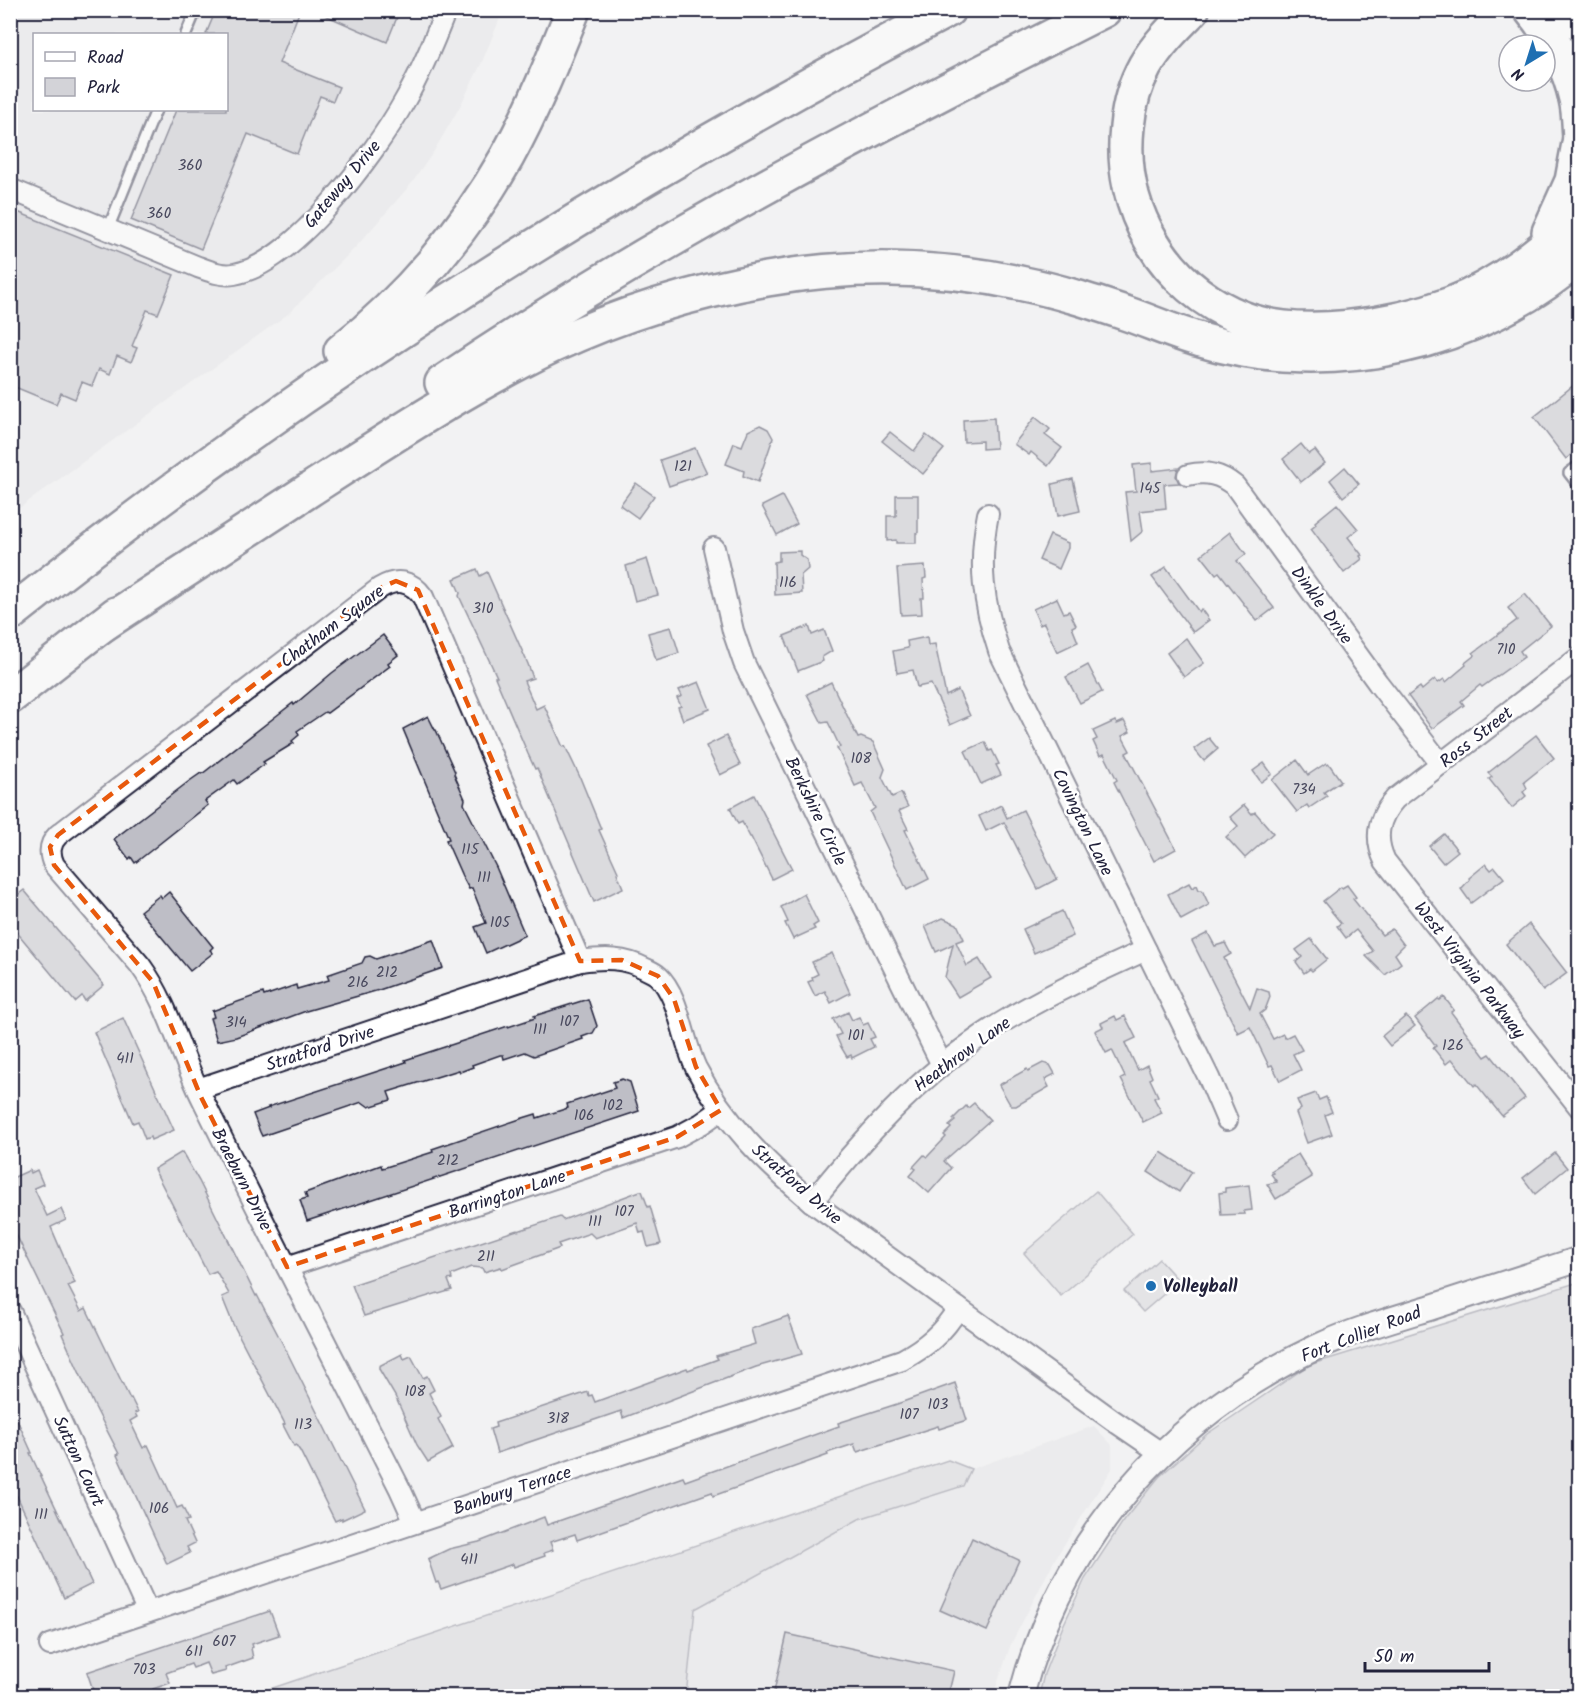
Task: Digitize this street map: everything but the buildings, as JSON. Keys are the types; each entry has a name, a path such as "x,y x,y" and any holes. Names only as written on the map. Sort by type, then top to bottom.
{"highway":[{"path":"10,614 345,348 421,275 453,238 507,157 550,67 573,10"},
{"path":"53,580 286,409 481,279 617,195 778,102 948,10"},
{"path":"10,697 99,627 329,460 464,369 608,278 699,224 868,131 1104,10"},
{"path":"1192,10 1174,27 1145,66 1128,117 1126,170 1132,200 1154,247 1170,268 1192,289 1214,304 1242,318 1268,326 1294,329 1370,325 1451,304 1507,273 1534,254 1556,237 1580,212"},
{"path":"1531,10 1564,61 1576,100 1580,138 1572,181 1553,226 1534,254"},
{"path":"1562,10 1580,25"},
{"path":"99,627 393,435 476,387 551,347 594,328 712,290 771,278 842,271 932,271 972,275 1026,284 1072,296 1204,341 1246,351 1316,357 1377,351 1415,343 1455,329 1524,298 1580,256"}],"street":[{"name":"Gateway Drive","path":"10,189 220,274 250,270 270,259 320,214 372,151 404,101 446,10"},
{"name":"Dinkle Drive","path":"1188,474 1201,472 1214,474 1227,479 1235,486 1378,683 1441,764"},
{"name":"Covington Lane","path":"988,514 983,539 982,569 986,607 999,651 1209,1078 1227,1120"},
{"name":"Berkshire Circle","path":"714,548 733,631 744,663 942,1065"},
{"name":"Chatham Square","path":"50,852 54,839 58,835 380,588 388,583 404,582 412,585 423,597 580,962"},
{"name":"Ross Street","path":"1379,824 1386,809 1395,799 1580,657"},
{"name":"West Virginia Parkway","path":"1379,824 1378,840 1385,861 1580,1108"},
{"name":"Braeburn Drive","path":"50,852 54,866 153,982 163,1001 198,1089 415,1522"},
{"name":"Heathrow Lane","path":"812,1202 876,1125 942,1065 1010,1018 1054,993 1146,950"},
{"name":"Stratford Drive","path":"198,1089 580,962 602,958 622,960 640,966 658,976 674,999 683,1035 696,1067 721,1110 774,1169 812,1202 1161,1453"},
{"name":"Barrington Lane","path":"287,1267 677,1137 721,1110"},
{"name":"Fort Collier Road","path":"1021,1696 1040,1636 1056,1599 1077,1562 1118,1501 1161,1453 1206,1414 1246,1386 1318,1347 1363,1329 1580,1259"},
{"name":"Banbury Terrace","path":"50,1645 902,1360 920,1351 936,1338 950,1322 958,1308"},
{"name":"Sutton Court","path":"10,1311 148,1612"}],"lane":[{"path":"186,33 196,10"},
{"path":"108,229 156,111"},
{"path":"1580,465 1569,473 1580,487"}],"highlighted area":[{"path":"396,581 418,590 580,961 622,960 658,976 674,999 696,1067 721,1110 677,1137 287,1267 201,1097 153,982 54,865 50,847 58,835 380,588"}],"shaded area":[{"path":"11,11 503,11 482,62 459,108 412,183 355,248 288,314 11,514"},
{"path":"1094,1426 1112,1445 1112,1469 1055,1559 1011,1644 993,1696 686,1696 695,1609 859,1519 963,1486 971,1469"}],"green space":[{"path":"1096,1191 1133,1234 1061,1296 1024,1253"},
{"name":"Volleyball","path":"1159,1259 1179,1281 1143,1312 1124,1291"},
{"path":"1579,1282 1579,1696 1039,1696 1044,1674 1085,1579 1124,1520 1159,1477 1207,1434 1309,1365"},
{"path":"948,1460 971,1469 963,1486 859,1519 695,1609 686,1696 249,1696"}],"place":[{"name":"Volleyball","path":"1151,1286"}]}
